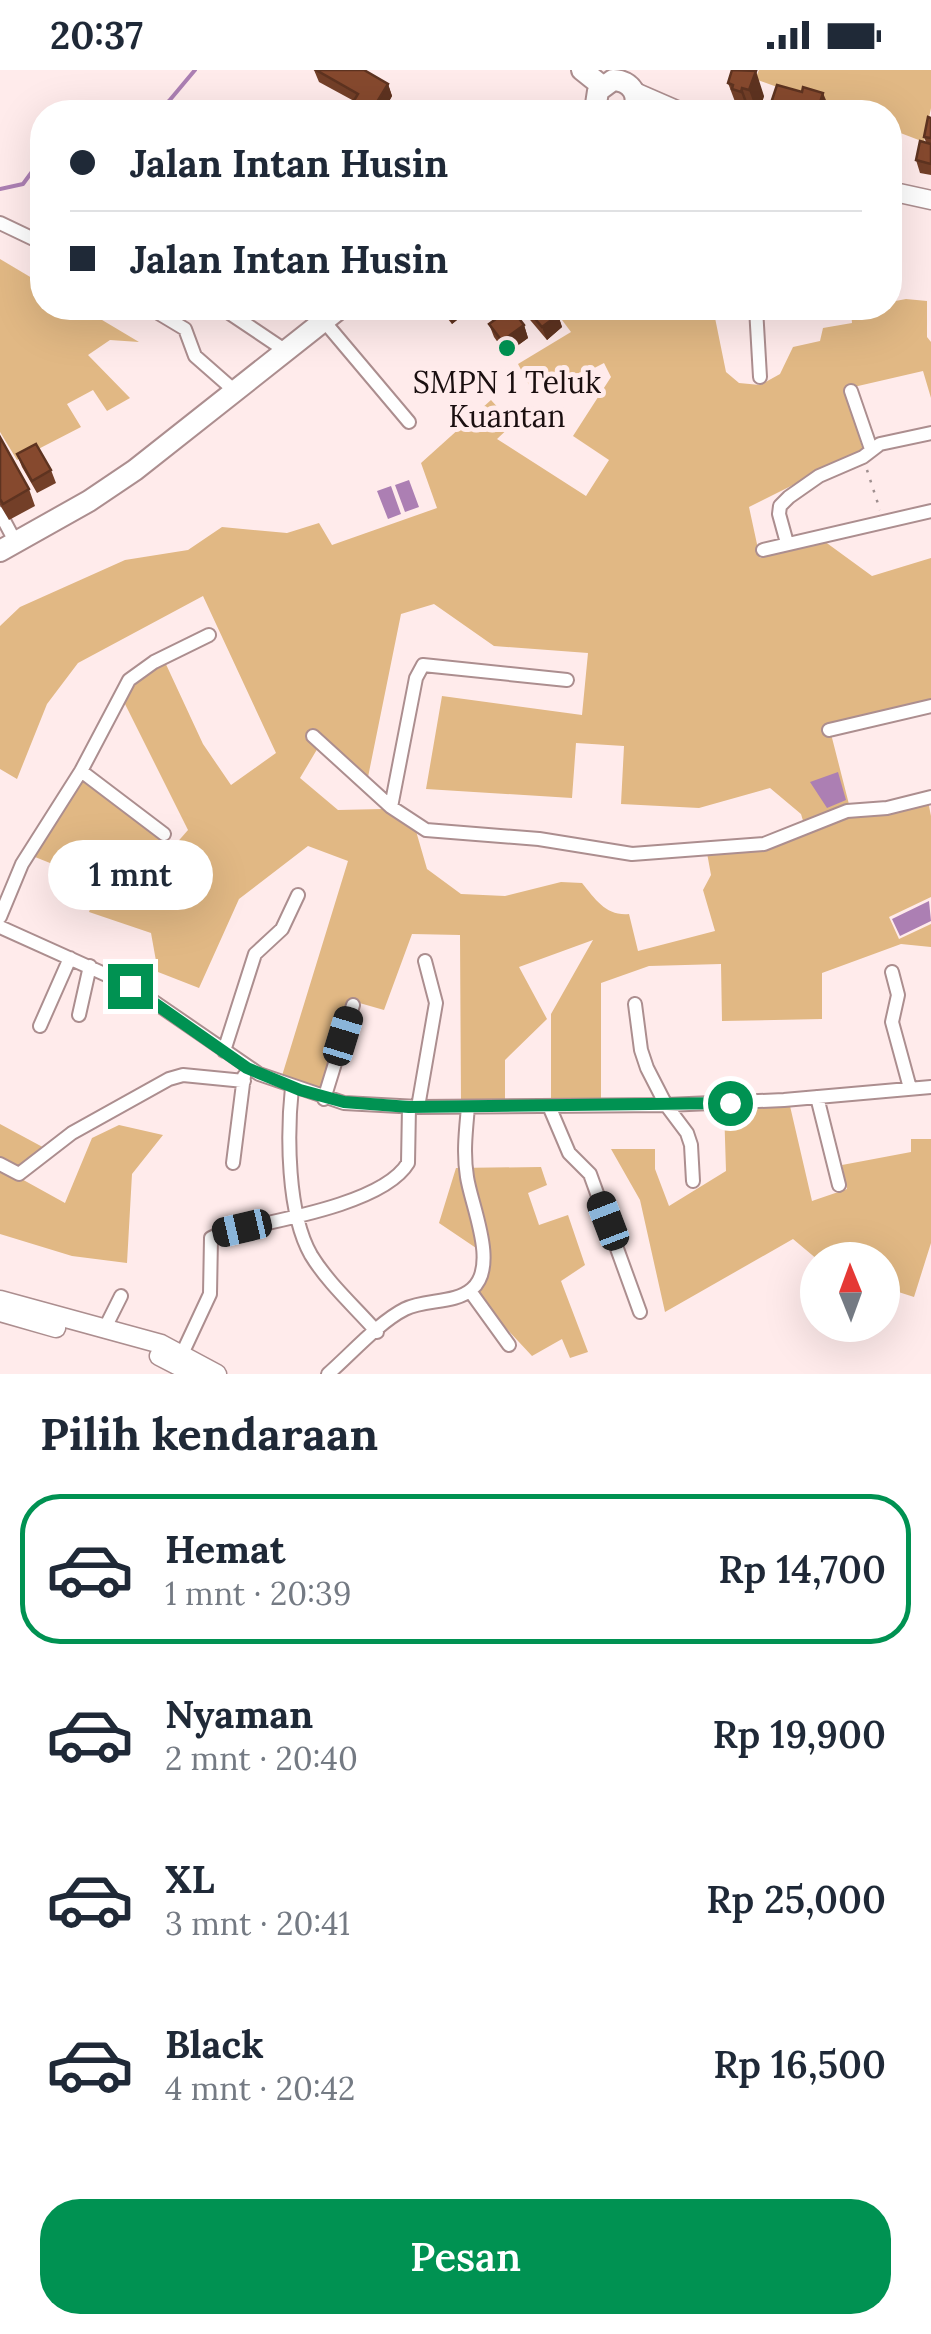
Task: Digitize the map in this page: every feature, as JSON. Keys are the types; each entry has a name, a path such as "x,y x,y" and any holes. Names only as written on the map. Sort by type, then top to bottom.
{"highway":[{"path":"582,70 602,86"},
{"path":"597,100 602,86 620,80 633,100"},
{"path":"8,547 134,470 325,320"}],"main road":[{"path":"902,193 931,200"},
{"path":"0,1300 105,1328 182,1354 217,1374"},
{"path":"0,1312 161,1356 194,1374"}],"street":[{"path":"0,223 30,237"},
{"path":"171,320 186,329 195,356 236,392"},
{"path":"240,320 286,351"},
{"path":"336,320 409,422"},
{"path":"757,320 760,377"},
{"path":"851,391 867,453"},
{"path":"787,543 779,514 782,502 819,476 880,444 931,433"},
{"path":"763,550 931,510"},
{"path":"0,513 8,547"},
{"path":"0,917 22,864 81,771 129,680 154,662 210,635"},
{"path":"390,807 416,678 423,665 566,680"},
{"path":"829,730 931,706"},
{"path":"313,736 416,826 436,832 539,838 642,854 764,844 847,811 931,798"},
{"path":"81,771 164,834"},
{"path":"224,1051 256,954 282,929 298,895"},
{"path":"0,927 145,995 224,1051 244,1074 233,1162"},
{"path":"40,1026 70,958"},
{"path":"182,1354 210,1294 211,1238 221,1232 354,1200 404,1170 436,999 425,961"},
{"path":"79,1015 90,966"},
{"path":"892,972 898,995 892,1022 910,1088"},
{"path":"635,1004 644,1058 666,1105 687,1133 694,1181"},
{"path":"324,1098 352,1005"},
{"path":"0,1164 18,1174 72,1133 168,1079 184,1076 244,1074 324,1098 413,1107 666,1105 931,1086"},
{"path":"292,1087 292,1188 309,1252 377,1332"},
{"path":"817,1097 840,1185"},
{"path":"328,1374 405,1309 470,1291 478,1281 483,1251 467,1180 468,1106"},
{"path":"548,1106 569,1153 590,1174 640,1312"},
{"path":"470,1291 509,1345"},
{"path":"105,1328 121,1296"}],"path":[{"path":"867,453 884,521"}],"shaded area":[{"path":"759,70 931,70 931,108 924,142 902,134 902,100 813,100 755,79"},
{"path":"0,259 30,277 30,320 102,320 139,342 110,340 88,355 130,398 107,411 93,390 67,404 81,427 17,460 0,432"},
{"path":"902,300 927,301 931,398 923,371 845,389 863,450 749,507 760,558 824,541 872,576 931,558 931,707 830,730 852,816 928,801 931,897 889,917 899,939 931,924 931,947 901,944 822,973 822,1019 722,1021 721,964 649,966 601,983 601,1100 551,1100 551,1014 593,940 519,967 547,1019 505,1060 505,1100 461,1100 460,935 412,934 384,1010 349,1000 321,1094 281,1079 348,861 308,846 239,899 199,988 158,972 151,933 89,912 100,883 30,855 83,781 174,846 188,830 123,700 133,681 164,660 203,744 231,785 276,753 203,596 78,663 47,704 17,779 0,769 0,626 20,607 125,560 188,550 222,527 287,533 319,523 332,545 437,508 421,463 491,400 513,424 497,439 586,496 609,460 573,436 611,377 604,363 536,398 518,364 571,332 562,320 715,320 726,372 739,383 760,385 780,374 793,347 820,341 823,328 852,320 902,320","holes":["434,604 494,646 588,653 582,715 442,696 426,789 572,798 576,743 624,746 621,804 699,808 770,788 801,814 807,834 768,847 707,853 711,875 703,890 715,931 638,951 629,914 608,910 582,883 561,882 505,896 461,894 427,869 416,831 383,809 338,810 300,778 322,741 367,782 401,614"]},
{"path":"409,480 419,507 405,512 395,485"},
{"path":"391,486 401,514 388,519 377,491"},
{"path":"838,772 846,800 827,808 810,782"},
{"path":"929,901 931,921 900,936 892,919"},
{"path":"790,1106 812,1201 847,1189 842,1165 911,1152 911,1139 931,1139 931,1243 914,1297 900,1292 900,1242 800,1245 793,1239 665,1312 640,1200 611,1149 655,1149 655,1169 669,1206 726,1171 724,1107"},
{"path":"0,1124 50,1151 18,1177 65,1203 92,1138 119,1125 163,1135 132,1174 127,1263 72,1256 0,1234"},
{"path":"541,1167 547,1185 528,1193 539,1225 568,1215 585,1265 561,1281 588,1352 570,1358 562,1339 532,1356 468,1287 477,1277 479,1250 439,1223 456,1168"}],"building":[{"path":"316,70 364,70 388,84 378,100 354,100 358,94"},
{"path":"732,70 756,71 749,90 732,89 733,85 728,83"},
{"path":"777,85 823,93 821,100 772,100"},
{"path":"928,117 931,118 931,138 924,137"},
{"path":"920,141 931,144 931,164 916,160"},
{"path":"494,320 520,320 524,325 502,341 489,324"},
{"path":"0,437 29,489 3,504 0,499"},
{"path":"36,444 51,470 32,481 17,454"}],"waterway":[{"path":"170,100 195,70"},
{"path":"0,189 23,184 30,174"}],"place":[{"name":"SMPN 1 Teluk Kuantan","path":"507,348"}],"route":[{"path":"130,986 247,1068 274,1081 344,1102 409,1107 730,1103"}]}
